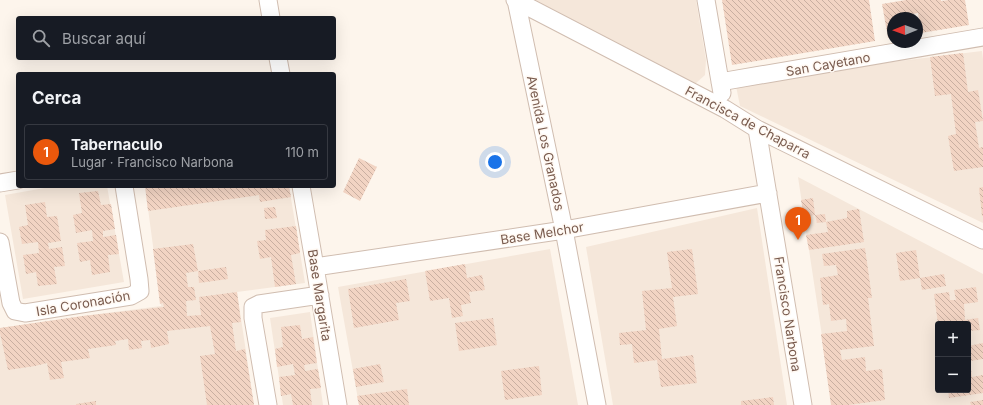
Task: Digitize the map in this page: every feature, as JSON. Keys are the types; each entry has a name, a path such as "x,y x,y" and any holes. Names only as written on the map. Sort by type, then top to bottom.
{"street":[{"path":"268,0 271,16"},
{"name":"Francisca de Chaparra","path":"516,0 725,109 757,129 983,240"},
{"name":"Avenida Los Granados","path":"516,0 564,230 597,405"},
{"path":"706,0 725,109"},
{"name":"San Cayetano","path":"720,82 983,37"},
{"path":"278,60 281,72"},
{"name":"Francisco Narbona","path":"757,129 803,405"},
{"path":"0,183 16,180"},
{"name":"Isla Coronación","path":"0,242 11,303 15,311 25,313 131,296 140,291 124,188"},
{"name":"Base Margarita","path":"301,188 338,405"},
{"name":"Base Melchor","path":"315,267 564,230 768,193"},
{"path":"268,405 253,318 253,307 259,304 320,295"}],"shaded area":[{"path":"531,0 696,0 706,60 705,75 695,84"},
{"path":"982,51 983,223 740,106 735,81"},
{"path":"798,177 983,274 983,405 831,405 830,389"},
{"path":"45,188 107,188 124,282 23,299 5,195"},
{"path":"145,188 289,188 305,283 237,292 254,405 0,405 0,328 161,306"},
{"path":"757,208 787,405 613,405 586,247"},
{"path":"550,249 578,405 359,405 338,287"},
{"path":"310,312 323,405 283,405 270,318"}],"building":[{"path":"722,0 869,0 875,41 732,65"},
{"path":"906,0 965,0 969,25 923,33 923,12 887,12 887,32 882,4"},
{"path":"963,53 968,92 978,90 983,121 975,122 979,148 983,147 983,167 954,171 948,136 956,134 951,94 935,96 930,57"},
{"path":"359,158 377,167 360,201 343,192"},
{"path":"983,187 983,216 982,216 979,188"},
{"path":"145,188 289,188 291,197 260,202 259,195 148,211"},
{"path":"98,191 101,205 111,204 115,229 103,231 103,237 116,235 119,254 108,255 110,272 92,275 90,260 80,262 77,243 93,241 92,230 76,233 73,215 82,213 79,193"},
{"path":"813,198 815,215 804,217 801,200"},
{"path":"45,202 47,217 57,216 61,241 48,243 49,249 62,247 65,266 54,267 57,284 38,286 36,272 26,274 23,255 39,253 38,242 22,244 19,227 28,225 25,205"},
{"path":"275,207 277,218 265,219 264,208"},
{"path":"859,209 864,242 809,250 806,235 828,232 826,222 847,218 847,211"},
{"path":"825,214 826,222 817,223 815,215"},
{"path":"296,226 300,253 291,255 296,284 275,287 271,257 260,259 257,241 266,240 265,230"},
{"path":"193,244 198,271 186,273 188,287 194,287 196,300 186,301 187,316 201,315 199,297 237,292 241,322 232,323 236,351 245,349 254,405 207,405 200,356 215,354 210,326 167,331 169,344 151,348 150,340 141,341 142,348 129,350 128,339 115,341 116,345 88,349 90,358 61,362 64,378 50,380 47,363 8,370 0,328 83,316 164,307 163,303 160,304 153,249"},
{"path":"865,248 872,298 868,298 874,346 840,350 842,360 865,357 866,371 882,369 885,400 848,405 831,405 821,334 847,331 846,319 831,321 829,304 823,305 820,278 838,275 836,265 824,266 822,254"},
{"path":"692,249 698,294 673,297 677,326 659,329 662,359 693,355 697,383 661,387 657,360 634,363 632,344 620,345 619,333 646,330 642,291 672,288 667,252"},
{"path":"916,250 920,278 900,281 896,253"},
{"path":"465,264 467,278 482,275 485,290 469,292 471,303 461,305 463,316 452,318 449,298 430,301 425,271"},
{"path":"226,267 228,279 199,283 198,271"},
{"path":"944,274 946,286 922,290 920,278"},
{"path":"406,279 410,301 396,303 399,320 354,328 348,289"},
{"path":"976,287 978,302 964,304 965,320 978,318 980,330 971,331 971,321 938,321 934,294 949,292 950,300 956,300 954,290"},
{"path":"493,318 497,345 459,351 455,323"},
{"path":"300,325 302,339 313,337 317,363 304,365 305,371 318,369 321,388 310,389 312,405 293,405 291,394 281,396 279,377 295,375 293,364 277,367 275,349 283,347 281,327"},
{"path":"983,343 983,359 971,361 971,345"},
{"path":"380,364 384,382 356,387 353,369"},
{"path":"539,366 542,395 505,400 501,371"},
{"path":"971,369 972,377 983,375 983,393 949,398 948,393 971,393"},
{"path":"407,389 409,405 359,405 357,396"},
{"path":"773,397 774,405 741,405 741,401"},
{"path":"983,400 983,405 971,405 970,402"},
{"path":"96,401 96,405 76,405 76,404"}],"place":[{"name":"Tabernaculo","path":"798,240"}]}
